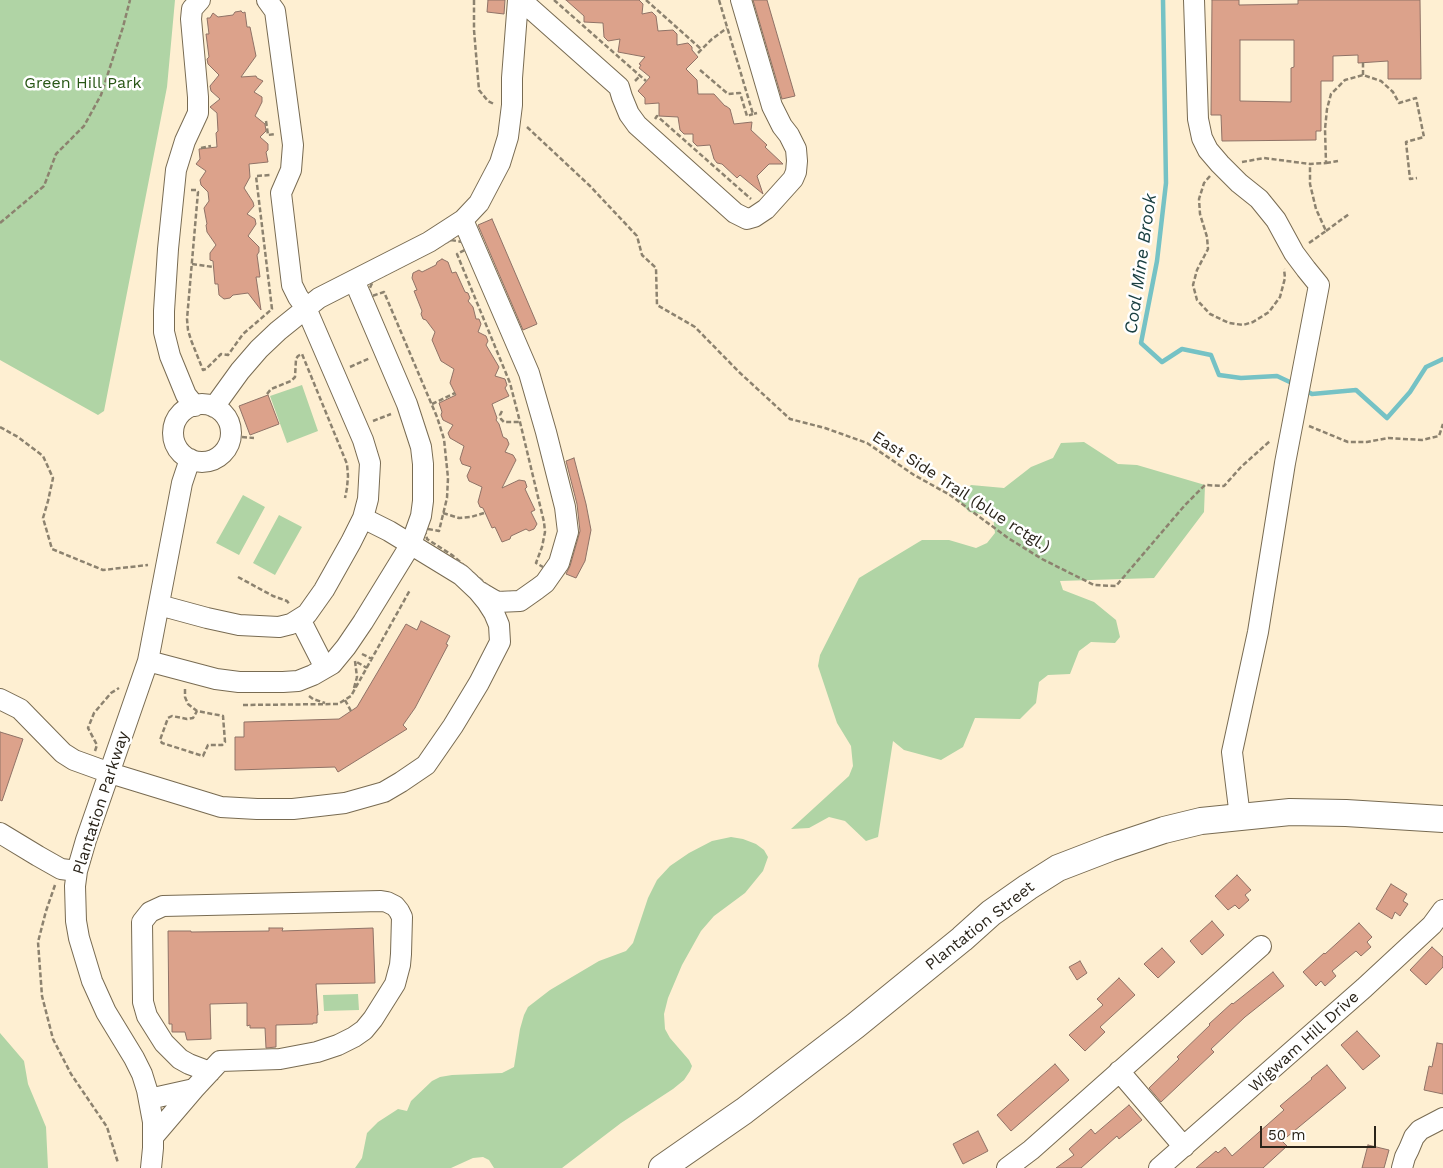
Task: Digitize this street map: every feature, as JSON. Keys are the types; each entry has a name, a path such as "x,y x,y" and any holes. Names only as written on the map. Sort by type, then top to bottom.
{"main road":[{"name":"Plantation Street","path":"662,1168 744,1111 848,1032 991,913 1058,868 1164,830 1200,821 1290,812 1443,819"}],"street":[{"path":"200,0 192,9 190,19 198,113 185,141 176,170 164,311 164,332 170,356 186,395 204,406 222,412 230,428 231,437 223,453 216,459 198,462 190,460 182,454 173,436 174,426 186,410 204,406 278,331 319,298 428,242 463,220 479,203 500,163 508,137 520,0"},
{"path":"159,604 239,625 279,627 291,624 307,614 324,590 352,542 363,518 368,499 370,463 363,440 306,308 292,286 281,193 290,170 293,145 274,11 268,0"},
{"path":"520,0 619,87 629,114 637,125 735,213 747,218 754,217 766,209 793,179 797,161 796,149 772,106 742,0"},
{"path":"1194,0 1198,119 1202,138 1208,150 1222,166 1259,199 1276,220 1294,253 1319,285 1286,463 1258,632 1232,752 1240,816"},
{"path":"363,518 411,544 460,575 478,591 497,602 520,601 545,583 559,563 568,532 560,488 546,432 529,373 463,220"},
{"path":"148,661 216,679 261,683 298,681 325,668 339,656 356,635 411,544 421,516 423,501 421,447 407,404 354,280"},
{"name":"Plantation Parkway","path":"151,1164 153,1122 149,1099 142,1074 99,997 87,967 80,945 76,921 75,886 77,871 86,840 148,661 182,483 190,460"},
{"path":"0,699 20,709 63,753 74,760 221,807 293,808 345,803 384,792 426,765 453,726 475,690 500,642 499,625 494,613 478,591"},
{"path":"300,619 325,668"},
{"path":"0,833 61,869 77,871"},
{"path":"153,1137 220,1061 280,1059 317,1052 338,1045 364,1030 395,984 400,965 402,954 402,917 395,906 381,901 163,906 150,912 142,922 143,1002 146,1016 164,1043 180,1059 210,1072"},
{"name":"Wigwam Hill Drive","path":"1160,1168 1364,988 1432,925 1443,910"},
{"path":"1007,1168 1031,1150 1261,946"},
{"path":"1120,1071 1184,1147"},
{"path":"149,1099 194,1090"},
{"path":"1402,1168 1414,1137 1424,1127 1443,1118"},
{"path":"126,1166 151,1164"}],"path":[{"path":"0,223 44,186 56,154 84,126 101,96 130,0"},
{"name":"East Side Trail (blue rctgl.)","path":"474,0 474,30 479,90 488,101 522,116 526,127 590,186 637,236 642,255 656,268 657,305 695,327 739,372 790,419 825,428 867,443 914,475 950,495 1008,538 1042,559 1094,585 1116,586 1184,505 1205,485 1224,486 1294,420"},
{"path":"554,0 646,81"},
{"path":"646,0 701,50"},
{"path":"698,53 727,28"},
{"path":"1363,62 1363,75"},
{"path":"700,70 728,94 740,93 747,116 753,114"},
{"path":"1326,162 1325,129 1331,94 1345,80 1363,75 1381,81 1393,92 1399,103 1416,98 1424,137 1406,142 1410,179 1417,178"},
{"path":"266,121 268,135 280,133"},
{"path":"196,149 211,146"},
{"path":"1338,161 1310,164 1264,158 1222,166 1204,184 1199,199 1200,214 1207,237 1208,249 1197,270 1193,285 1197,300 1210,314 1228,323 1243,325 1253,322 1269,312 1280,297 1285,278 1284,267 1288,258 1349,214"},
{"path":"1310,164 1310,184 1316,209 1326,231"},
{"path":"187,189 197,190 198,192 187,319 188,330 203,370 221,354 228,355 244,334 272,309 256,176 275,172"},
{"path":"456,240 462,242 467,249 456,254 510,383 520,422 544,522 545,532 536,563 543,566 545,570 543,576 526,588 505,593 494,591 452,555 427,539 425,530 439,531 447,498 447,456 444,439 432,404 384,292 372,296 369,290 373,281 446,242 456,240"},
{"path":"192,264 213,267"},
{"path":"267,394 271,389 291,381 295,377 296,359 302,354 347,464 348,476 345,498"},
{"path":"356,364 366,360"},
{"path":"432,404 455,393"},
{"path":"502,411 500,415 504,422 520,422"},
{"path":"379,419 389,415"},
{"path":"1294,420 1348,442 1367,442 1388,438 1422,440 1439,436 1443,424"},
{"path":"0,427 18,437 43,456 53,478 43,518 52,550 103,570 152,564"},
{"path":"242,437 254,438"},
{"path":"443,513 459,518 471,518 484,513"},
{"path":"238,577 287,602 300,619"},
{"path":"354,691 357,677 355,661 367,668"},
{"path":"188,671 185,689 185,697 188,704 197,711 223,716 225,742 222,745 208,745 203,756 162,743 160,740 168,718 172,716 187,720 193,718 197,711"},
{"path":"94,756 97,746 88,728 94,713 111,693 119,688"},
{"path":"307,694 313,699 327,704"},
{"path":"304,698 304,704"},
{"path":"345,700 352,711"},
{"path":"57,882 46,911 38,942 42,996 53,1039 70,1074 107,1128 126,1166"}],"green space":[{"name":"Green Hill Park","path":"0,0 175,0 167,87 104,411 98,415 0,360"},
{"path":"302,385 318,431 287,443 270,396"},
{"path":"1084,442 1118,464 1137,465 1205,485 1204,512 1154,578 1060,581 1063,590 1094,602 1116,620 1120,637 1115,643 1091,642 1079,651 1070,674 1048,675 1039,682 1036,703 1020,719 975,718 963,747 941,760 904,750 893,741 878,837 866,841 845,821 829,817 809,828 791,829 849,776 853,766 851,746 837,723 818,666 820,655 859,578 922,540 949,540 976,548 987,543 995,533 993,516 969,512 957,498 971,485 1004,488 1031,467 1053,458 1061,443"},
{"path":"243,495 265,507 239,555 216,543"},
{"path":"279,515 302,527 275,575 253,563"},
{"path":"731,837 756,844 764,850 768,857 763,871 745,893 714,916 701,931 682,965 668,998 664,1014 665,1029 692,1066 684,1080 621,1123 562,1168 494,1168 489,1160 483,1157 473,1158 451,1168 355,1168 362,1158 367,1133 378,1122 398,1109 407,1111 411,1101 432,1081 440,1077 452,1075 502,1073 514,1067 520,1029 528,1007 550,990 599,961 626,951 633,943 648,898 657,880 670,866 689,853 712,841"},
{"path":"358,994 359,1010 324,1011 323,995"},
{"path":"0,1033 24,1061 28,1084 46,1127 48,1168 0,1168"}],"building":[{"path":"488,0 505,0 504,14 487,12"},
{"path":"566,0 639,0 643,4 642,14 652,12 656,16 658,31 673,30 677,34 677,45 688,43 698,57 686,69 697,80 698,94 714,94 730,109 734,124 752,122 751,130 783,164 769,164 757,176 763,194 740,175 737,178 722,164 717,163 710,145 697,146 693,142 693,134 684,134 680,130 678,117 659,116 659,103 645,104 645,98 638,91 650,77 639,68 641,65 639,64 645,57 618,52 620,39 608,41 604,37 603,23 584,22 584,16"},
{"path":"753,0 767,0 795,96 782,99"},
{"path":"1212,0 1239,0 1239,5 1298,4 1298,0 1420,0 1421,79 1388,79 1388,61 1358,63 1358,55 1333,56 1333,81 1321,81 1321,131 1316,131 1316,140 1222,141 1221,115 1211,115","holes":["1240,40 1294,40 1294,67 1291,68 1291,102 1240,101"]},
{"path":"235,12 245,12 247,27 250,27 256,56 241,77 256,76 263,81 254,92 262,97 262,102 255,116 265,124 266,131 260,137 268,144 266,152 268,162 249,164 250,177 244,188 254,206 247,214 255,219 256,224 248,236 259,247 257,255 260,277 256,277 261,310 248,293 233,295 230,298 224,299 219,295 218,284 215,284 213,261 210,260 210,253 216,245 207,232 204,208 209,201 208,192 201,185 200,180 206,171 196,164 200,159 199,149 217,147 217,113 210,107 220,99 211,91 210,86 219,75 208,64 206,34 209,34 207,18 210,18 213,13 218,17 233,15"},
{"path":"492,219 537,324 523,330 478,225"},
{"path":"442,259 448,262 452,273 456,272 465,292 468,293 470,298 468,301 473,307 476,319 479,319 481,324 478,332 486,336 488,341 486,345 499,367 495,376 505,379 507,385 505,388 509,396 492,404 503,437 507,439 509,444 505,452 513,455 516,460 502,488 519,480 525,481 527,487 525,489 535,510 531,512 537,524 534,529 529,531 526,529 502,542 495,527 492,528 483,508 480,507 478,502 482,487 469,481 467,476 471,467 462,464 460,459 464,446 450,438 448,433 453,425 443,420 441,415 439,403 456,395 450,383 454,369 441,361 432,340 435,332 426,320 423,319 414,291 417,290 412,278 413,273 419,270 422,272 436,265"},
{"path":"268,395 279,424 250,435 239,406"},
{"path":"574,458 591,530 585,561 576,578 566,574 580,531 577,504 566,461"},
{"path":"421,621 450,636 446,644 448,645 415,708 403,725 407,729 338,772 335,767 235,770 235,737 244,737 244,722 339,719 357,707 406,624 417,630"},
{"path":"0,732 23,739 2,801 0,800"},
{"path":"1237,875 1251,890 1245,895 1249,900 1239,909 1235,905 1228,910 1215,896"},
{"path":"1391,884 1407,894 1403,901 1408,904 1400,916 1395,912 1392,919 1376,909"},
{"path":"1212,921 1224,935 1202,955 1190,941"},
{"path":"1359,923 1372,937 1367,942 1371,947 1361,956 1356,951 1332,971 1336,976 1325,986 1321,981 1316,986 1303,972"},
{"path":"269,928 283,928 282,931 373,928 375,983 316,984 317,1023 276,1025 276,1047 266,1048 265,1028 250,1028 250,1025 247,1026 247,1003 210,1004 211,1039 187,1040 185,1032 172,1032 172,1024 169,1024 168,931 269,931"},
{"path":"1432,947 1443,957 1443,967 1426,985 1410,970"},
{"path":"1162,948 1175,962 1158,978 1144,964"},
{"path":"1080,961 1087,973 1077,980 1069,967"},
{"path":"1273,972 1284,986 1245,1017 1211,1049 1214,1052 1161,1102 1149,1088 1179,1059 1177,1057 1209,1024 1232,1003"},
{"path":"1119,978 1135,995 1100,1027 1105,1032 1085,1051 1069,1035 1103,1005 1097,999"},
{"path":"1357,1031 1380,1056 1363,1070 1341,1045"},
{"path":"1437,1043 1443,1044 1443,1094 1424,1090 1429,1066 1432,1067"},
{"path":"1055,1064 1069,1080 1011,1131 997,1115"},
{"path":"1327,1065 1346,1088 1282,1141 1287,1146 1263,1168 1196,1168 1216,1151 1218,1153 1225,1147 1232,1156 1284,1110 1280,1106"},
{"path":"1129,1105 1142,1120 1119,1139 1117,1136 1081,1168 1056,1168 1074,1155 1069,1149 1091,1129 1095,1134"},
{"path":"978,1131 988,1151 963,1164 953,1144"},
{"path":"1368,1145 1389,1150 1384,1168 1362,1168"}],"waterway":[{"name":"Coal Mine Brook","path":"1163,0 1166,183 1157,261 1141,343 1162,362 1182,349 1211,355 1219,375 1241,378 1277,376 1294,384"},
{"name":"Coal Mine Brook","path":"1303,389 1312,394 1356,390 1387,418 1410,392 1426,367 1443,359"}]}
